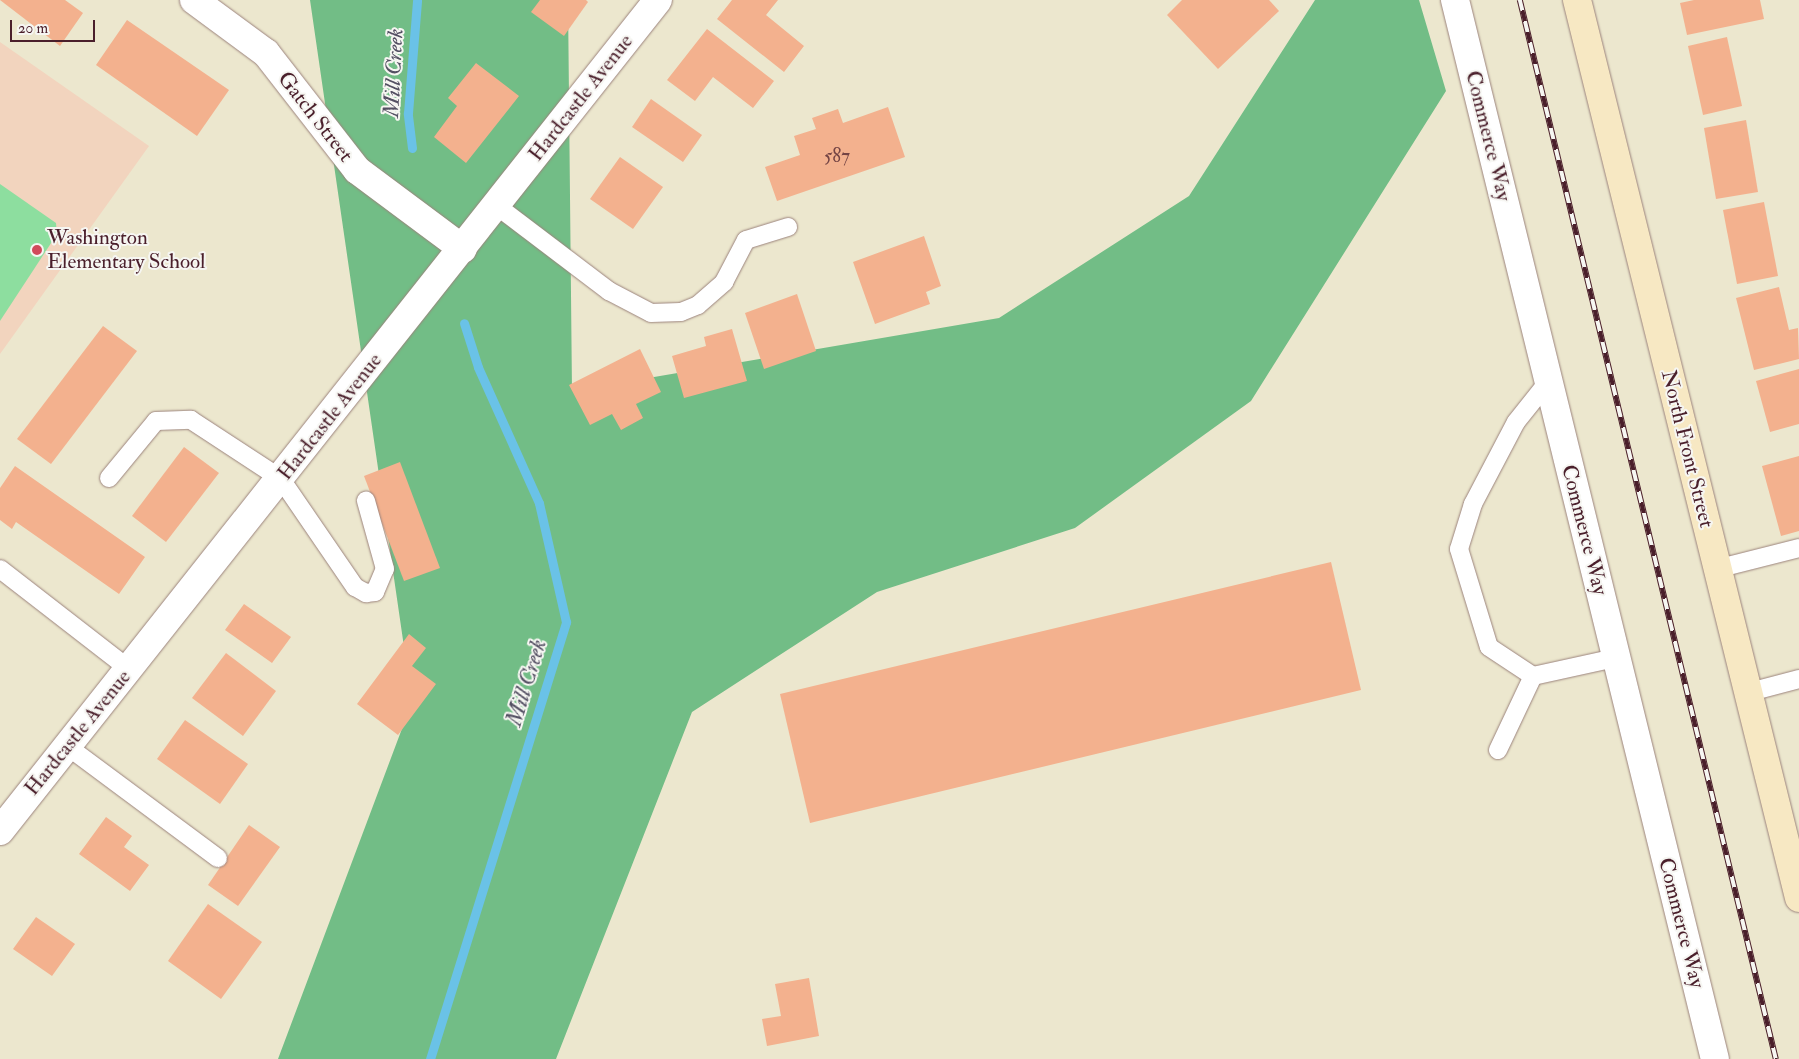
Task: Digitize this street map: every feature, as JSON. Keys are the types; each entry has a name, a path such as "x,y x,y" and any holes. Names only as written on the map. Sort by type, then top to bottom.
{"main road":[{"name":"North Front Street","path":"1577,0 1746,693 1799,898"}],"street":[{"name":"Gatch Street","path":"194,0 266,54 357,170 463,249"},
{"name":"Hardcastle Avenue","path":"0,831 281,479 658,0"},
{"name":"Commerce Way","path":"1455,0 1615,658 1715,1059"}],"lane":[{"path":"497,206 609,290 651,313 681,312 698,305 724,282 746,240 788,227"},
{"path":"1548,382 1516,422 1473,504 1459,549 1489,647 1533,676 1615,658"},
{"path":"109,478 156,421 174,418 191,420 281,479 355,587 366,593 375,592 384,569 366,501"},
{"path":"1716,569 1799,548"},
{"path":"0,569 129,669"},
{"path":"1498,750 1533,676"},
{"path":"1746,693 1799,679"},
{"path":"67,746 218,858"}],"shaded area":[{"name":"Washington Elementary School","path":"0,42 149,146 0,354"}],"green space":[{"path":"310,0 568,0 572,391 999,318 1189,196 1315,0 1419,0 1446,91 1251,401 1075,528 877,592 692,712 556,1059 278,1059 412,702"},
{"path":"0,184 56,223 57,234 0,321"}],"building":[{"path":"0,0 65,0 83,13 60,46"},
{"path":"540,0 586,0 588,2 564,36 531,12"},
{"path":"732,0 778,0 766,15 804,46 784,72 717,19"},
{"path":"1182,0 1269,0 1279,11 1218,69 1167,15"},
{"path":"1694,0 1760,0 1764,19 1687,35 1680,3"},
{"path":"127,20 229,90 197,136 96,65"},
{"path":"707,29 774,81 753,108 713,77 695,101 667,80"},
{"path":"1727,37 1742,106 1703,115 1688,46"},
{"path":"476,63 519,96 466,163 434,137 457,106 448,98"},
{"path":"651,99 702,135 683,162 632,127"},
{"path":"888,107 905,157 777,201 765,167 800,155 794,136 816,129 812,118 838,109 843,123"},
{"path":"1746,120 1758,192 1716,199 1704,128"},
{"path":"620,157 663,187 633,229 590,199"},
{"path":"1764,202 1778,276 1737,284 1723,210"},
{"path":"924,236 941,286 926,292 930,304 875,324 853,262"},
{"path":"1779,287 1789,330 1798,328 1799,359 1754,370 1736,298"},
{"path":"797,294 816,351 764,369 745,313"},
{"path":"103,326 137,351 51,464 17,439"},
{"path":"732,329 747,381 684,398 672,356 706,346 704,337"},
{"path":"640,349 661,392 636,404 643,418 621,430 612,414 590,425 569,385"},
{"path":"1799,369 1799,424 1770,432 1756,381"},
{"path":"184,447 219,473 166,542 132,516"},
{"path":"1799,456 1799,531 1781,536 1762,466"},
{"path":"400,462 440,568 404,581 364,476"},
{"path":"15,466 145,557 119,594 16,522 12,529 0,520 0,488"},
{"path":"1331,562 1361,690 810,823 780,694"},
{"path":"244,604 291,637 272,663 225,630"},
{"path":"409,634 426,648 412,666 436,684 398,735 357,704"},
{"path":"226,653 276,691 243,736 192,698"},
{"path":"185,720 248,764 220,804 157,759"},
{"path":"106,817 132,836 124,847 149,865 130,891 79,854"},
{"path":"249,825 280,847 238,906 208,885"},
{"path":"208,904 262,942 221,999 168,961"},
{"path":"36,917 75,944 52,976 13,949"},
{"path":"809,978 819,1036 767,1046 762,1019 781,1016 775,984"}],"waterway":[{"name":"Mill Creek","path":"412,148 408,113 417,0"},
{"name":"Mill Creek","path":"430,1059 566,622 539,503 478,367 464,323"}],"railway":[{"path":"1520,0 1776,1059"}],"place":[{"name":"Washington Elementary School","path":"37,250"}]}
